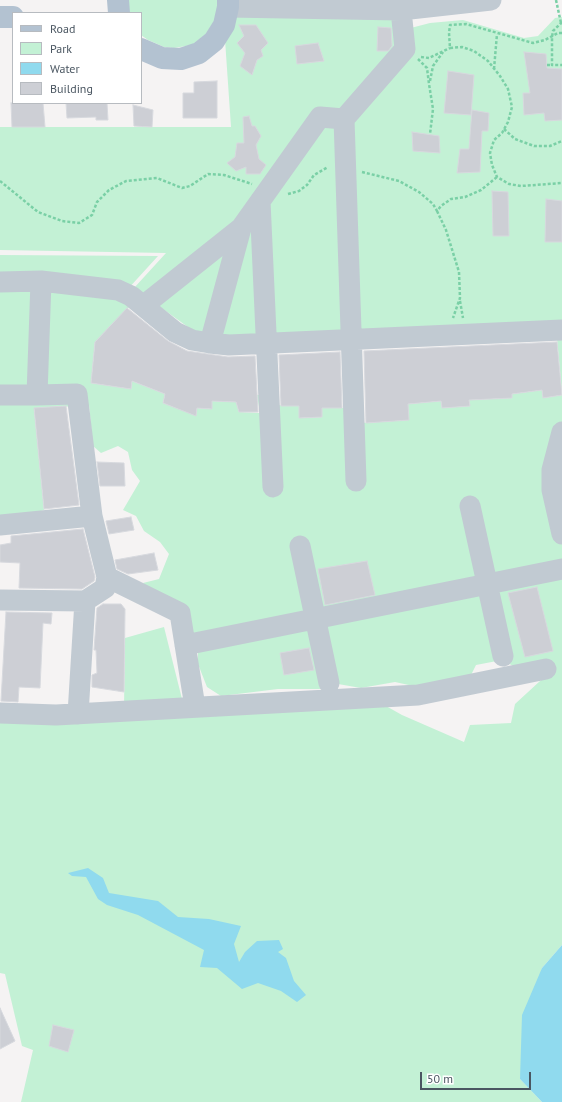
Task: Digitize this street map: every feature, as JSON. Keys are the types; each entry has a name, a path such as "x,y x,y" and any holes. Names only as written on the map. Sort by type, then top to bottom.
{"main road":[{"path":"118,0 119,12"},
{"path":"142,49 162,58 181,59 199,53 214,41 224,25 228,3"},
{"path":"0,17 12,17"}],"street":[{"path":"228,3 401,10 491,0"},
{"path":"356,481 344,119 405,48 401,10"},
{"path":"143,306 241,228 320,117 344,119"},
{"path":"265,194 266,343 273,487"},
{"path":"210,343 241,228"},
{"path":"0,282 41,281 118,290 131,296 175,332 192,340 229,345 562,330"},
{"path":"37,395 41,281"},
{"path":"0,394 77,394 92,516 107,577 105,588 85,601 0,600"},
{"path":"562,432 552,470 552,490 562,534"},
{"path":"470,506 503,656"},
{"path":"0,525 92,516"},
{"path":"300,546 329,683"},
{"path":"185,645 562,569"},
{"path":"107,577 180,613 195,707"},
{"path":"78,714 85,601"},
{"path":"0,713 78,714 418,695 546,669"}],"path":[{"path":"552,65 552,36 553,32 562,24 556,0"},
{"path":"429,84 432,66 440,55 448,49 450,25 466,24 533,43 545,40 562,32"},
{"path":"494,69 497,34"},
{"path":"430,134 433,109 427,68 416,57 429,58 448,49 462,47 474,52 488,61 508,89 512,107 504,129 494,140 490,153 492,165 497,178 509,184 521,186 562,182"},
{"path":"547,65 562,65"},
{"path":"504,129 515,139 534,146 550,146 562,141"},
{"path":"0,181 38,212 62,221 79,223 92,215 97,202 109,190 126,181 157,178 182,188 190,186 208,174 224,175 261,186 265,194 288,194 299,191 307,185 314,174 325,167 346,167 378,177 399,181 420,192 433,204 438,211 446,230 459,279 460,298 455,314 444,335"},
{"path":"438,211 440,206 451,198 465,197 481,190 497,178"}],"green space":[{"path":"128,0 219,0 216,18 206,34 192,45 174,48 164,47 142,36 142,12 129,12"},
{"path":"228,7 401,10 403,30 430,23 463,20 524,38 538,36 555,18 562,17 562,393 557,338 210,343 134,288 166,253 0,250 0,127 231,127 224,25"},
{"path":"0,255 158,256 127,290 130,306 95,342 91,383 131,389 132,381 165,394 163,403 196,415 197,408 212,409 212,401 236,402 239,412 260,413 257,395 264,395 275,405 299,406 299,418 322,417 322,408 347,408 361,423 408,420 408,404 441,401 442,408 470,406 469,400 512,398 512,394 542,390 543,398 562,395 562,945 542,968 520,1079 542,1102 21,1102 33,1050 22,1046 5,974 0,973 0,722 370,697 402,715 464,742 470,725 511,723 515,704 552,670 517,668 502,660 476,665 470,677 427,689 395,682 361,688 338,684 320,689 278,689 221,696 207,687 198,664 198,642 149,592 143,583 159,579 169,554 160,542 144,531 136,516 123,510 140,481 132,470 128,452 118,446 101,453 93,446 89,405 34,409 44,510 0,525"},
{"path":"164,627 182,699 124,708 125,638"}],"water":[{"path":"88,868 103,878 109,893 158,901 178,917 209,919 241,926 234,944 239,962 245,952 257,941 279,940 283,949 278,952 286,958 294,981 306,995 297,1002 281,991 258,983 242,989 217,968 200,967 204,950 138,915 107,905 98,899 86,877 72,876 68,873"},
{"path":"562,945 562,1102 542,1102 520,1079 522,1015 542,968"}],"building":[{"path":"239,25 256,25 268,43 261,50 263,56 257,60 252,75 240,66 245,53 237,43 244,36"},
{"path":"378,27 391,28 392,46 388,51 377,51"},
{"path":"318,43 324,61 297,64 295,46"},
{"path":"524,52 546,54 547,68 562,69 562,120 545,121 544,113 524,115 523,93 530,93"},
{"path":"448,71 474,75 471,115 444,113"},
{"path":"217,81 217,118 183,118 183,93 194,93 194,82"},
{"path":"11,103 43,104 45,127 12,127"},
{"path":"66,104 107,104 108,120 96,120 96,117 67,118"},
{"path":"133,105 153,110 152,127 134,126"},
{"path":"472,110 489,113 488,131 482,131 480,172 457,173 460,149 469,149"},
{"path":"249,116 252,126 255,126 261,136 256,145 259,159 266,165 260,174 246,174 246,167 236,171 227,163 235,157 237,143 244,143 243,117"},
{"path":"412,132 439,136 440,153 413,151"},
{"path":"492,191 508,192 509,236 493,236"},
{"path":"546,199 562,201 562,242 545,242"},
{"path":"127,308 168,341 187,351 228,357 255,356 258,412 239,412 236,402 212,401 212,409 197,408 196,416 163,403 165,394 132,381 131,389 91,383 95,342"},
{"path":"557,342 562,395 543,398 542,390 512,394 512,398 469,400 470,406 442,408 441,401 408,404 409,420 366,423 364,351"},
{"path":"340,352 342,408 322,408 322,417 299,418 299,406 281,406 279,355"},
{"path":"66,406 79,505 44,509 34,408"},
{"path":"97,462 124,463 125,486 100,486"},
{"path":"131,517 134,530 109,534 106,521"},
{"path":"83,529 95,577 94,581 82,589 19,588 20,563 0,562 0,545 11,543 11,536"},
{"path":"154,553 158,570 128,574 117,569 115,560"},
{"path":"367,561 375,595 325,605 318,569"},
{"path":"537,587 553,651 525,657 508,593"},
{"path":"103,604 121,604 125,609 124,692 92,687 92,675 97,673 96,650 94,650 97,608"},
{"path":"6,612 52,613 51,624 43,623 40,688 19,687 18,702 1,701"},
{"path":"309,648 314,670 284,675 280,653"},
{"path":"0,1008 15,1041 0,1049"},
{"path":"53,1025 74,1030 68,1052 49,1046"}]}
